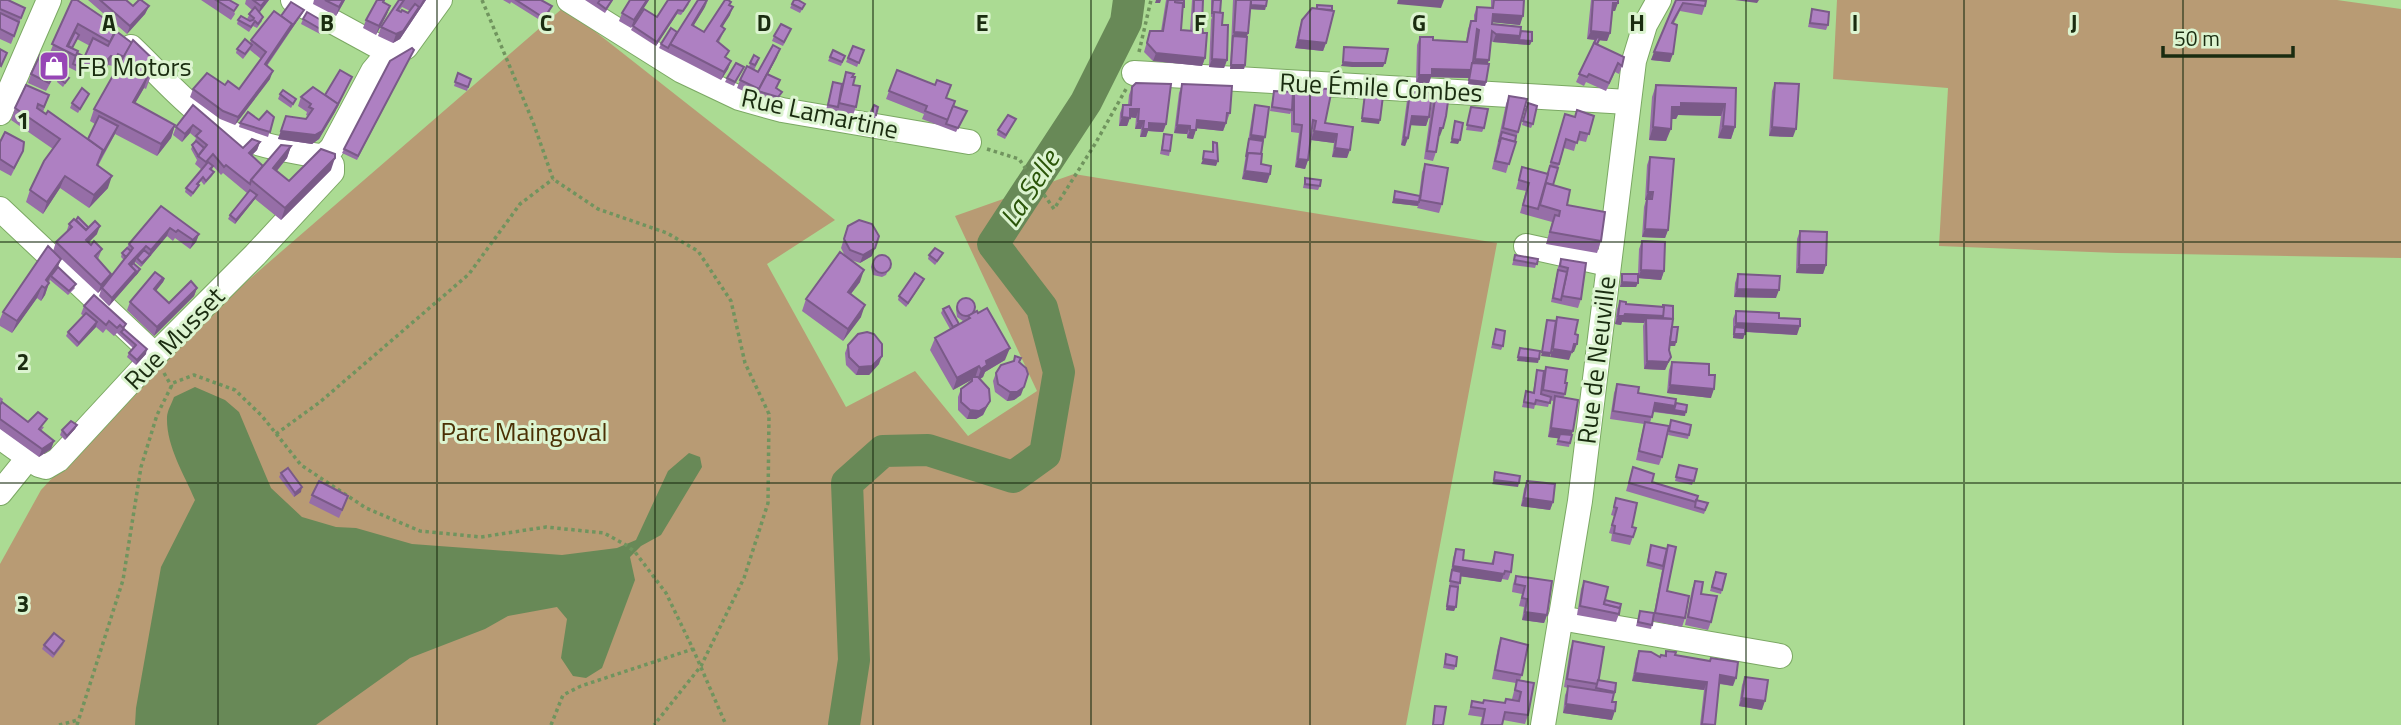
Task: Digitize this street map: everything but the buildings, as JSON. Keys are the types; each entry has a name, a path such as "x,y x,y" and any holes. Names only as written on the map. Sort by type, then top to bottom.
{"street":[{"path":"0,113 49,0"},
{"path":"293,0 392,54"},
{"path":"112,30 195,109 228,131 276,148 319,156 325,155 332,148 373,71 383,59 406,47 440,0"},
{"name":"Rue Lamartine","path":"569,0 682,71 740,98 782,110 969,142"},
{"name":"Rue de Neuville","path":"1543,725 1580,501 1628,102 1637,49 1645,25 1660,0"},
{"name":"Rue Émile Combes","path":"1134,73 1628,102"},
{"name":"Rue Musset","path":"29,457 39,465 51,465 155,355 255,256 332,172 332,165 325,155"},
{"path":"0,209 155,355"},
{"path":"1525,246 1608,264"},
{"path":"0,437 29,457 0,493"},
{"path":"1560,618 1780,656"}],"path":[{"path":"482,0 533,122 553,179 598,209 667,233 698,251 732,301 745,363 769,414 768,503 744,578 701,666 653,725"},
{"path":"969,142 1020,159 1054,209 1095,144 1134,73 1151,0"},
{"path":"276,434 320,402 469,274 520,204 553,179"},
{"path":"59,725 78,722 122,580 141,467 157,415 173,383 194,375 235,390 262,416 301,465 366,508 420,531 481,537 546,527 604,533 626,545 635,552 666,593 726,725"},
{"path":"551,725 563,695 581,686 693,649"}],"green space":[{"path":"1837,0 2337,0 2401,9 2401,258 2117,253 1939,246 1948,88 1833,79"},
{"name":"Parc Maingoval","path":"564,7 835,220 767,264 846,407 915,371 968,436 1037,391 955,216 1074,174 1497,243 1406,725 0,725 0,564 41,490 186,334"}],"shaded area":[{"path":"195,387 225,400 239,412 271,488 302,517 336,527 356,528 412,544 562,555 617,548 636,540 668,471 689,453 700,457 702,467 661,535 641,546 630,557 635,580 602,668 586,678 573,676 561,658 567,619 557,607 508,616 485,629 410,658 316,725 135,725 161,567 195,500 169,439 167,415 174,397"}],"waterway":[{"name":"La Selle","path":"844,725 854,660 847,483 883,451 928,450 1013,477 1045,454 1059,372 1042,308 993,244 1086,102 1126,22 1129,0"}],"place":[{"name":"FB Motors","path":"54,66"}]}
